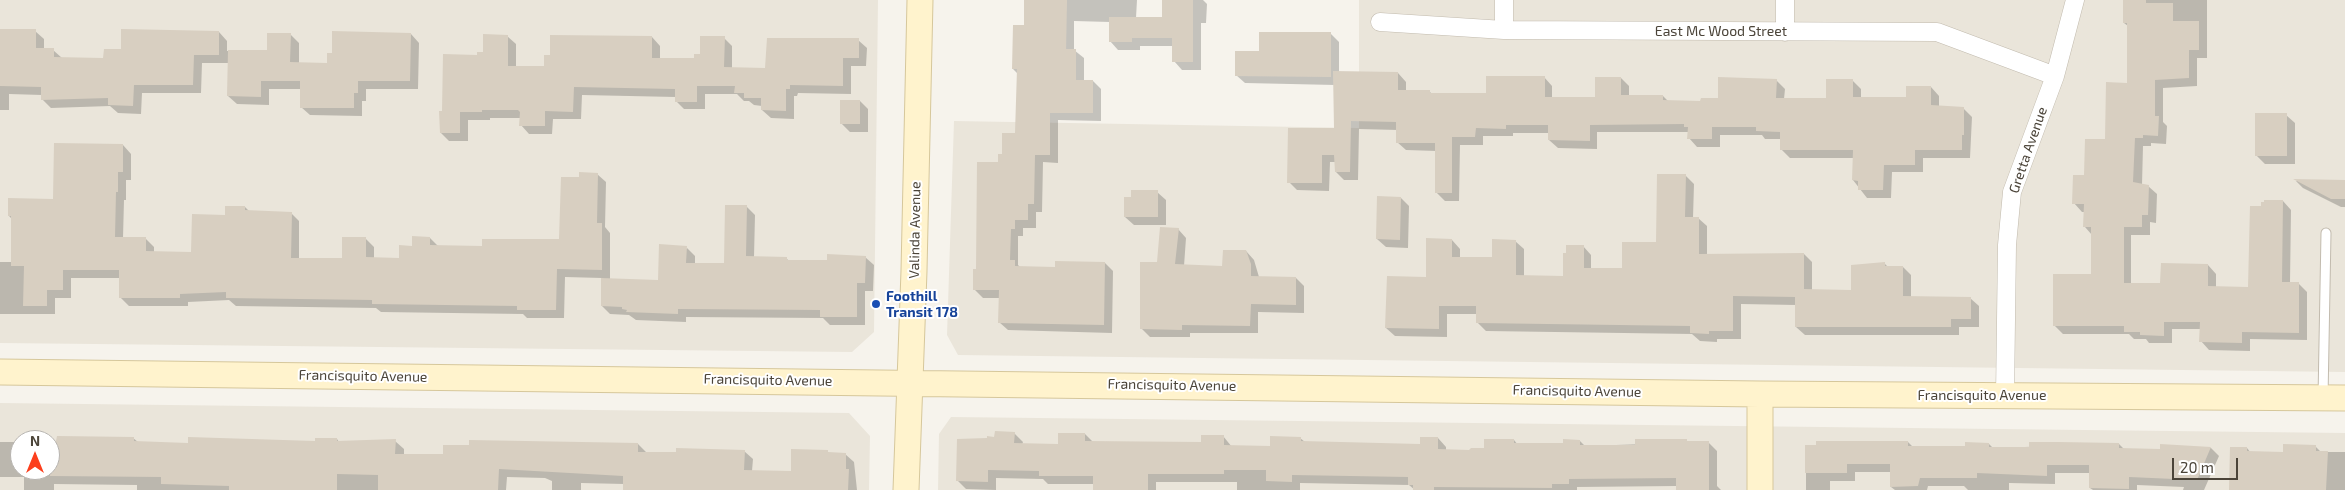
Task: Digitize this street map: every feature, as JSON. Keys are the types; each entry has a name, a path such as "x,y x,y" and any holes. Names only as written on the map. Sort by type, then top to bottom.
{"street":[{"name":"Valinda Avenue","path":"906,490 914,271 920,0"},
{"path":"1504,0 1504,30"},
{"path":"1785,0 1785,32"},
{"name":"Gretta Avenue","path":"2006,395 2007,245 2012,192 2055,76 2075,0"},
{"name":"East Mc Wood Street","path":"1380,22 1504,30 1937,32 2055,76"},
{"name":"Francisquito Avenue","path":"0,372 1760,394 2334,398"},
{"path":"1760,394 1760,490"}],"lane":[{"path":"2326,233 2334,398"}],"shaded area":[{"path":"0,0 878,0 874,332 852,352 0,343"},
{"path":"1359,0 2345,0 2345,372 958,355 947,335 954,121 1359,128"},
{"path":"0,403 849,413 870,436 869,490 0,490"},
{"path":"951,417 2345,433 2345,490 938,490 939,434"}],"building":[{"path":"1024,0 1067,0 1066,49 1076,49 1076,80 1093,80 1093,113 1050,113 1050,155 1035,155 1034,204 1028,204 1028,220 1015,220 1015,229 1011,229 1010,260 1015,260 1015,266 1055,267 1055,261 1105,262 1104,325 998,323 999,290 973,290 973,269 976,269 977,162 998,162 998,154 1002,154 1002,133 1015,133 1017,69 1012,69 1013,25 1024,25"},
{"path":"1162,0 1193,0 1193,62 1172,62 1172,38 1132,38 1132,42 1109,42 1109,17 1162,17"},
{"path":"2123,0 2146,0 2146,3 2173,3 2173,21 2199,21 2199,50 2189,50 2189,78 2155,80 2155,116 2159,116 2158,136 2143,135 2143,138 2135,138 2133,182 2149,185 2148,215 2142,215 2142,227 2124,227 2124,283 2160,283 2161,263 2208,264 2208,286 2248,287 2250,206 2261,206 2261,202 2264,202 2264,200 2283,200 2282,282 2299,282 2299,333 2242,332 2242,343 2199,342 2200,322 2164,322 2164,336 2140,335 2140,332 2124,332 2124,326 2053,326 2053,274 2091,274 2091,227 2083,227 2084,204 2072,204 2073,175 2084,175 2085,139 2105,139 2106,82 2127,83 2127,23 2123,23"},
{"path":"0,29 36,29 36,48 54,48 54,57 103,58 104,49 121,49 121,29 219,31 219,55 194,55 193,85 134,85 133,106 108,105 108,98 41,100 41,87 0,86"},
{"path":"332,31 411,33 410,81 358,81 358,93 354,93 354,108 300,108 300,81 261,81 261,97 227,96 228,50 267,50 267,33 291,33 290,62 327,63 327,53 332,53"},
{"path":"1259,32 1331,32 1331,77 1235,76 1235,51 1259,51"},
{"path":"483,34 508,35 508,66 544,66 544,55 550,55 550,35 652,36 652,58 694,58 694,54 700,54 700,36 725,36 724,67 765,68 767,38 859,38 859,58 843,58 843,86 790,85 790,89 786,89 786,111 761,110 761,98 744,98 744,93 734,93 735,86 697,86 697,102 675,102 675,89 574,87 573,112 545,111 545,126 519,126 520,112 518,110 482,110 482,112 460,112 460,133 440,133 439,111 442,111 443,54 477,55 477,52 483,52"},
{"path":"1333,71 1398,72 1398,90 1430,90 1430,93 1486,93 1486,76 1545,76 1545,97 1595,97 1595,77 1621,77 1621,95 1663,95 1663,100 1700,101 1701,98 1718,98 1718,77 1777,79 1776,98 1826,98 1826,79 1853,79 1853,97 1906,97 1906,86 1931,86 1931,105 1964,107 1964,135 1962,135 1962,150 1915,150 1915,165 1884,165 1883,190 1858,190 1858,181 1852,180 1853,150 1780,150 1780,132 1756,131 1756,127 1712,127 1712,139 1687,139 1688,127 1684,127 1684,124 1590,125 1590,141 1548,140 1548,125 1506,125 1506,129 1476,128 1475,137 1452,137 1452,193 1435,193 1435,143 1396,143 1396,122 1351,121 1350,172 1335,172 1334,155 1322,155 1322,183 1287,183 1288,128 1334,128"},
{"path":"840,100 860,100 860,124 840,124"},
{"path":"2255,113 2287,113 2287,156 2255,156"},
{"path":"54,143 123,144 123,172 118,172 118,192 116,192 115,237 146,237 146,251 191,252 192,214 225,215 225,206 245,206 245,210 292,212 291,258 342,258 342,237 366,237 366,257 399,258 399,245 412,246 412,236 430,237 430,245 482,246 482,239 559,239 561,177 579,177 579,172 598,173 597,223 602,223 602,270 557,269 556,310 517,310 517,306 372,304 372,300 226,298 226,292 180,294 180,298 119,298 119,270 63,270 63,290 47,290 47,306 23,306 24,266 11,266 11,216 8,216 8,198 53,199"},
{"path":"1657,174 1686,174 1685,217 1699,217 1699,254 1804,253 1804,289 1851,290 1851,265 1885,262 1885,266 1903,266 1903,296 1971,297 1971,319 1951,319 1951,327 1795,327 1795,297 1733,296 1733,331 1709,331 1709,334 1690,333 1690,326 1476,323 1476,306 1439,306 1439,329 1385,328 1387,276 1426,277 1426,238 1452,239 1452,257 1492,257 1492,239 1516,240 1516,275 1563,276 1563,253 1566,253 1566,245 1584,245 1584,268 1622,268 1622,242 1656,242"},
{"path":"2293,179 2345,180 2345,199 2331,199"},
{"path":"1131,190 1158,190 1158,217 1124,217 1124,197 1131,197"},
{"path":"1377,196 1401,197 1400,240 1376,239"},
{"path":"725,205 747,205 746,256 787,257 787,260 827,260 827,254 866,256 865,283 857,283 857,317 820,317 820,310 678,309 678,314 626,312 627,310 622,309 622,307 601,306 601,278 658,280 659,244 687,246 686,263 724,263"},
{"path":"1160,227 1179,228 1175,264 1222,266 1223,250 1246,250 1251,264 1251,276 1296,277 1296,305 1251,304 1250,326 1182,325 1182,330 1140,329 1140,262 1157,262"},
{"path":"995,431 1015,432 1014,443 1058,444 1058,433 1085,433 1085,441 1201,442 1201,435 1224,435 1224,445 1270,446 1270,436 1301,437 1301,441 1420,444 1420,437 1438,437 1438,449 1469,450 1471,448 1484,448 1484,439 1514,439 1514,443 1563,443 1563,439 1580,440 1580,445 1635,445 1635,439 1687,439 1687,441 1709,441 1709,490 1676,490 1676,478 1569,479 1569,484 1552,484 1552,488 1434,487 1434,490 1413,490 1413,485 1408,485 1408,477 1292,475 1292,482 1266,481 1266,470 1224,470 1224,474 1148,474 1148,490 1093,490 1093,476 1039,476 1039,471 988,470 988,482 956,481 957,439 994,437"},
{"path":"60,436 134,437 134,441 188,443 188,437 315,441 315,438 337,438 337,441 396,439 395,454 443,454 443,445 469,445 469,440 638,443 638,452 676,452 676,448 745,450 744,470 791,471 791,449 828,450 828,452 846,453 846,469 849,469 848,490 623,490 623,476 499,469 498,490 378,490 378,475 337,474 337,490 229,490 229,486 161,484 161,477 60,476"},
{"path":"1816,441 1908,441 1908,446 1965,446 1965,442 1989,443 1989,447 2029,447 2029,442 2058,442 2119,443 2119,448 2160,449 2160,444 2211,447 2197,480 2129,477 2129,489 2089,488 2089,465 2047,465 2047,476 1977,473 1977,478 1920,478 1918,486 1890,487 1890,464 1847,464 1847,473 1805,473 1805,445 1816,445"},
{"path":"2283,444 2316,445 2316,451 2328,451 2326,490 2229,490 2230,447 2247,447 2247,451 2283,452"}],"place":[{"name":"Foothill Transit 178","path":"876,304"}]}
